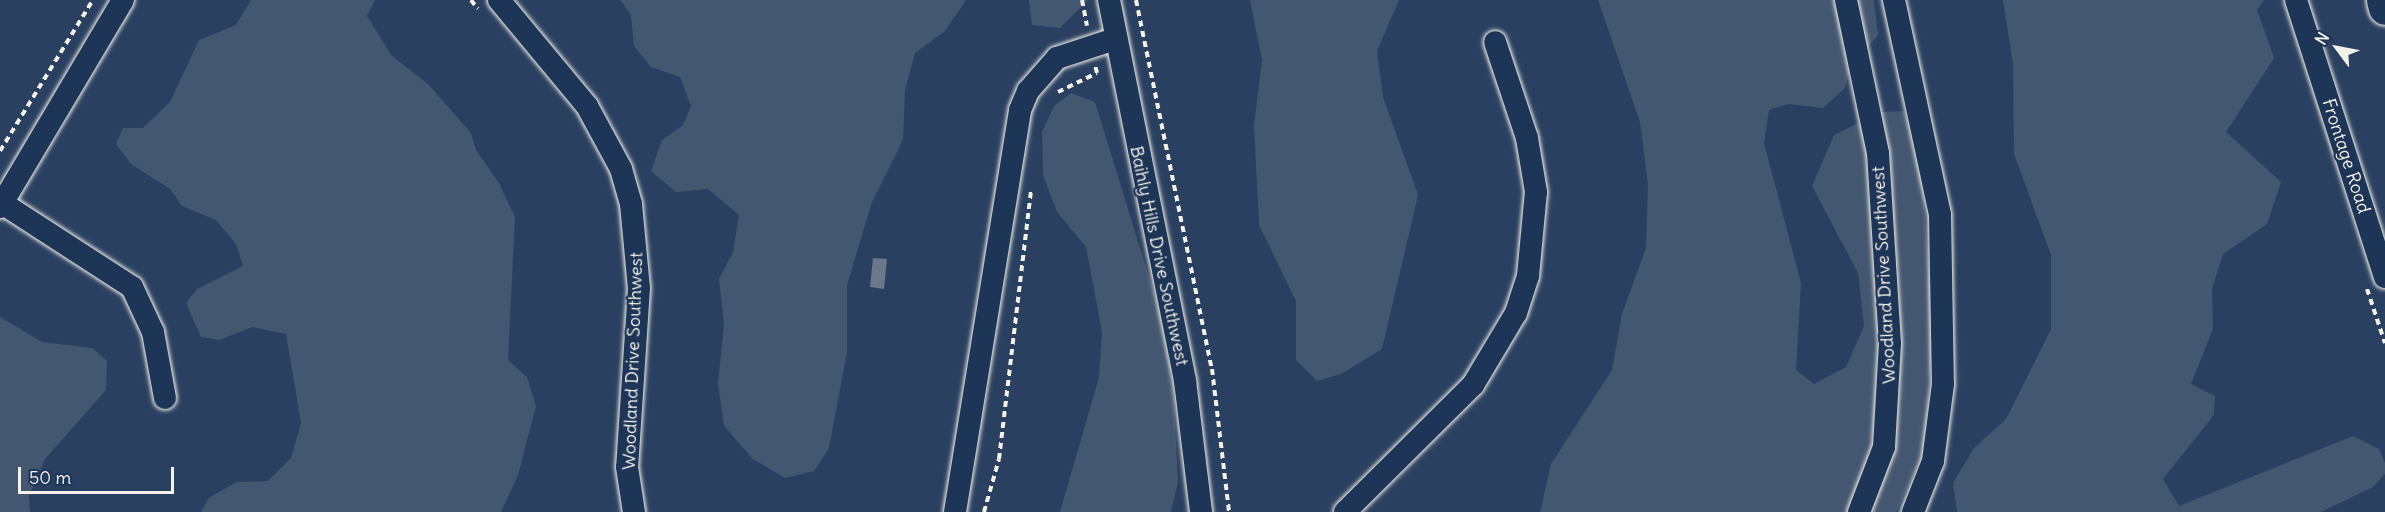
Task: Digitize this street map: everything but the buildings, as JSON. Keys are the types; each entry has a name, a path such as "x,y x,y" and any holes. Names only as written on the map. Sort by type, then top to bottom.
{"main road":[{"path":"2383,0 2385,8"}],"street":[{"path":"123,0 1,205 132,287 153,332 165,398"},
{"name":"Baihly Hills Drive Southwest","path":"1109,0 1185,381 1201,512"},
{"name":"Woodland Drive Southwest","path":"1846,0 1878,153 1890,343 1884,447 1859,512"},
{"path":"1894,0 1940,215 1943,384 1933,461 1913,512"},
{"name":"Frontage Road","path":"2296,0 2385,277"},
{"name":"Woodland Drive Southwest","path":"492,9 587,106 621,169 631,204 639,288 627,467 634,512"},
{"path":"955,512 1020,110 1028,91 1057,58 1115,39"},
{"path":"1345,512 1473,385 1516,313 1528,276 1536,192 1527,138 1495,42"}],"path":[{"path":"0,151 93,0"},
{"path":"471,0 492,9"},
{"path":"1082,0 1086,23"},
{"path":"1136,0 1212,369 1229,512"},
{"path":"1053,97 1067,84 1097,73"},
{"path":"984,512 999,459 1032,176"}],"shaded area":[{"path":"251,0 375,0 367,16 392,56 428,84 471,133 476,150 499,183 515,217 508,360 527,377 536,406 518,475 501,512 201,512 209,498 236,482 268,481 291,458 301,423 286,334 252,327 220,340 201,337 186,303 197,289 243,266 236,244 216,220 182,206 170,189 131,164 116,144 123,128 143,128 170,102 199,40 236,25"},
{"path":"620,0 966,0 945,31 915,53 905,90 903,140 872,202 847,285 847,352 829,448 814,471 785,478 753,459 724,426 718,383 724,324 719,279 733,252 739,215 708,189 676,192 651,171 662,140 683,125 691,106 680,77 651,67 634,46 631,15"},
{"path":"1029,0 1088,0 1060,28 1032,25"},
{"path":"1250,0 1399,0 1377,51 1383,97 1418,195 1382,349 1341,374 1317,381 1296,360 1296,301 1259,225 1254,125 1262,60"},
{"path":"1598,0 1874,0 1878,35 1850,68 1845,88 1823,108 1788,104 1769,110 1764,143 1801,283 1796,370 1814,384 1846,367 1864,326 1858,273 1812,186 1834,135 1880,112 1904,111 1921,161 1933,334 1924,452 1896,512 1540,512 1551,464 1612,370 1622,314 1646,248 1648,185 1640,122"},
{"path":"2003,0 2264,0 2257,10 2274,58 2226,132 2281,182 2267,224 2223,254 2212,289 2213,329 2191,384 2215,396 2214,415 2163,479 2179,506 2353,436 2379,449 2385,463 2385,474 2373,487 2321,512 1957,512 1953,483 1974,448 2006,419 2051,329 2051,255 2014,154 2013,64"},
{"path":"1071,93 1095,102 1161,316 1173,385 1178,482 1171,512 1060,512 1099,377 1102,332 1086,247 1057,212 1043,175 1042,132 1054,106"},
{"path":"873,258 887,259 884,289 870,287"},
{"path":"0,317 42,342 92,348 107,361 106,390 45,459 29,496 30,512 0,512"}]}
